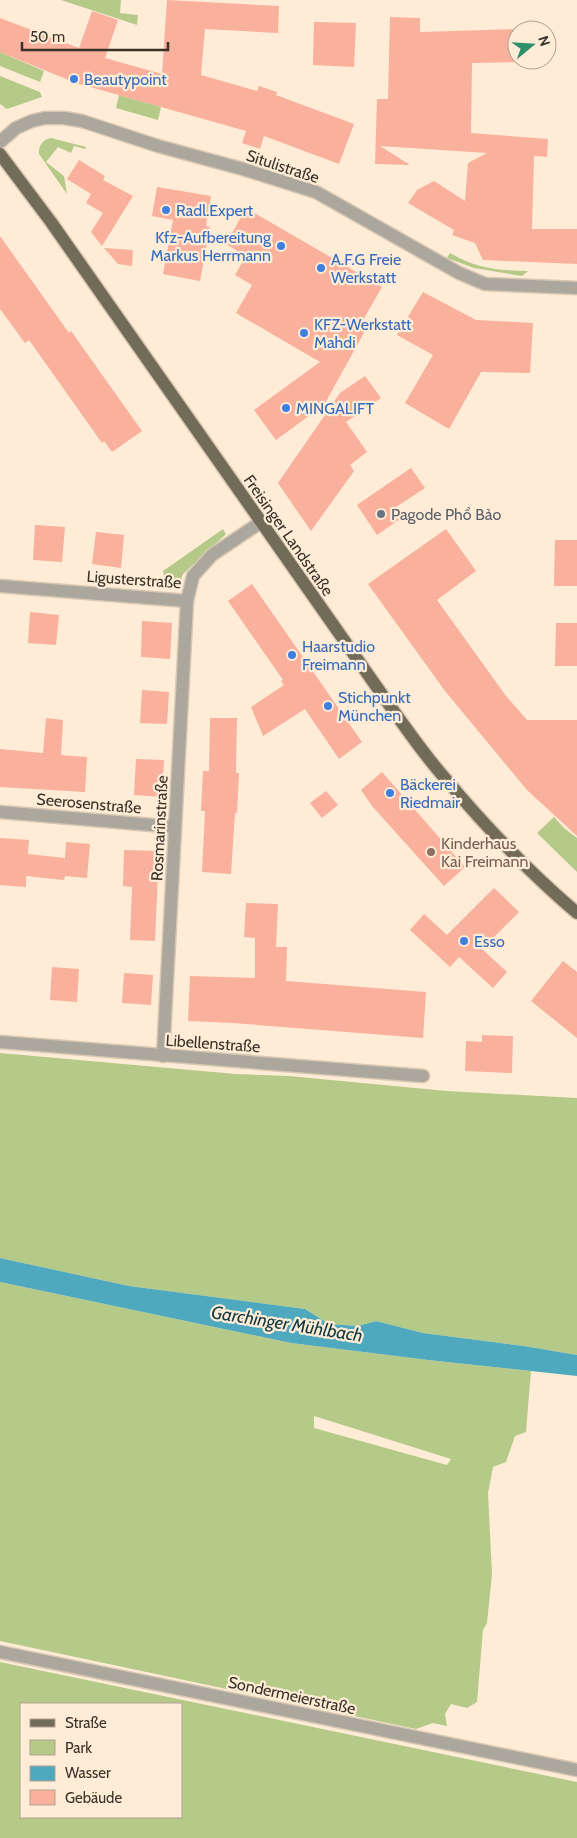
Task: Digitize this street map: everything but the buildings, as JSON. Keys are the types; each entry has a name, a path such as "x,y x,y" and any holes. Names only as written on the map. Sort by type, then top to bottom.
{"main road":[{"name":"Freisinger Landstraße","path":"0,154 51,222 395,713 443,777 551,891 577,913"}],"street":[{"name":"Situlistraße","path":"0,142 16,128 32,121 45,118 64,118 82,121 158,146 316,192 459,273 485,284 577,288"},
{"name":"Ligusterstraße","path":"0,586 186,601 193,576 212,555 261,522"},
{"name":"Rosmarinstraße","path":"163,1056 186,601"},
{"name":"Seerosenstraße","path":"0,812 175,826"},
{"name":"Libellenstraße","path":"0,1042 423,1076"},
{"name":"Sondermeierstraße","path":"0,1652 577,1770"}],"green space":[{"path":"61,0 121,0 120,13 138,15 137,25"},
{"path":"0,52 44,71 40,82 0,66"},
{"path":"0,76 40,92 42,97 7,109 0,104"},
{"path":"119,95 161,107 158,120 116,108"},
{"path":"51,138 86,147 85,149 74,146 71,153 58,147 46,162 64,176 67,194 39,154 39,148 42,143"},
{"path":"450,253 488,268 528,271 522,276 474,268 447,258"},
{"path":"223,529 226,534 183,574 180,582 175,587 166,586 163,571"},
{"path":"554,817 577,838 577,872 537,833"},
{"path":"0,1053 236,1074 289,1076 447,1091 577,1098 577,1355 423,1333 376,1321 358,1326 329,1324 305,1309 129,1286 0,1258"},
{"path":"0,1282 291,1343 531,1371 526,1432 515,1436 506,1462 493,1467 488,1493 492,1574 487,1623 483,1630 477,1702 467,1708 451,1704 445,1714 447,1726 433,1723 416,1729 0,1641","holes":["314,1416 451,1459 447,1465 314,1428"]},
{"path":"0,1662 577,1782 577,1838 0,1838"}],"water":[{"name":"Garchinger Mühlbach","path":"0,1258 129,1286 305,1309 329,1324 358,1326 376,1321 423,1333 577,1355 577,1376 291,1343 0,1282"}],"place":[{"name":"Beautypoint","path":"74,79"},
{"name":"Radl.Expert","path":"166,210"},
{"name":"Kfz-Aufbereitung Markus Herrmann","path":"281,246"},
{"name":"A.F.G Freie Werkstatt","path":"321,268"},
{"name":"KFZ-Werkstatt Mahdi","path":"304,333"},
{"name":"MINGALIFT","path":"286,408"},
{"name":"Pagode Phổ Bảo","path":"381,514"},
{"name":"Haarstudio Freimann","path":"292,655"},
{"name":"Stichpunkt München","path":"328,706"},
{"name":"Bäckerei Riedmair","path":"390,793"},
{"name":"Kinderhaus Kai Freimann","path":"431,852"},
{"name":"Esso","path":"464,941"}]}
